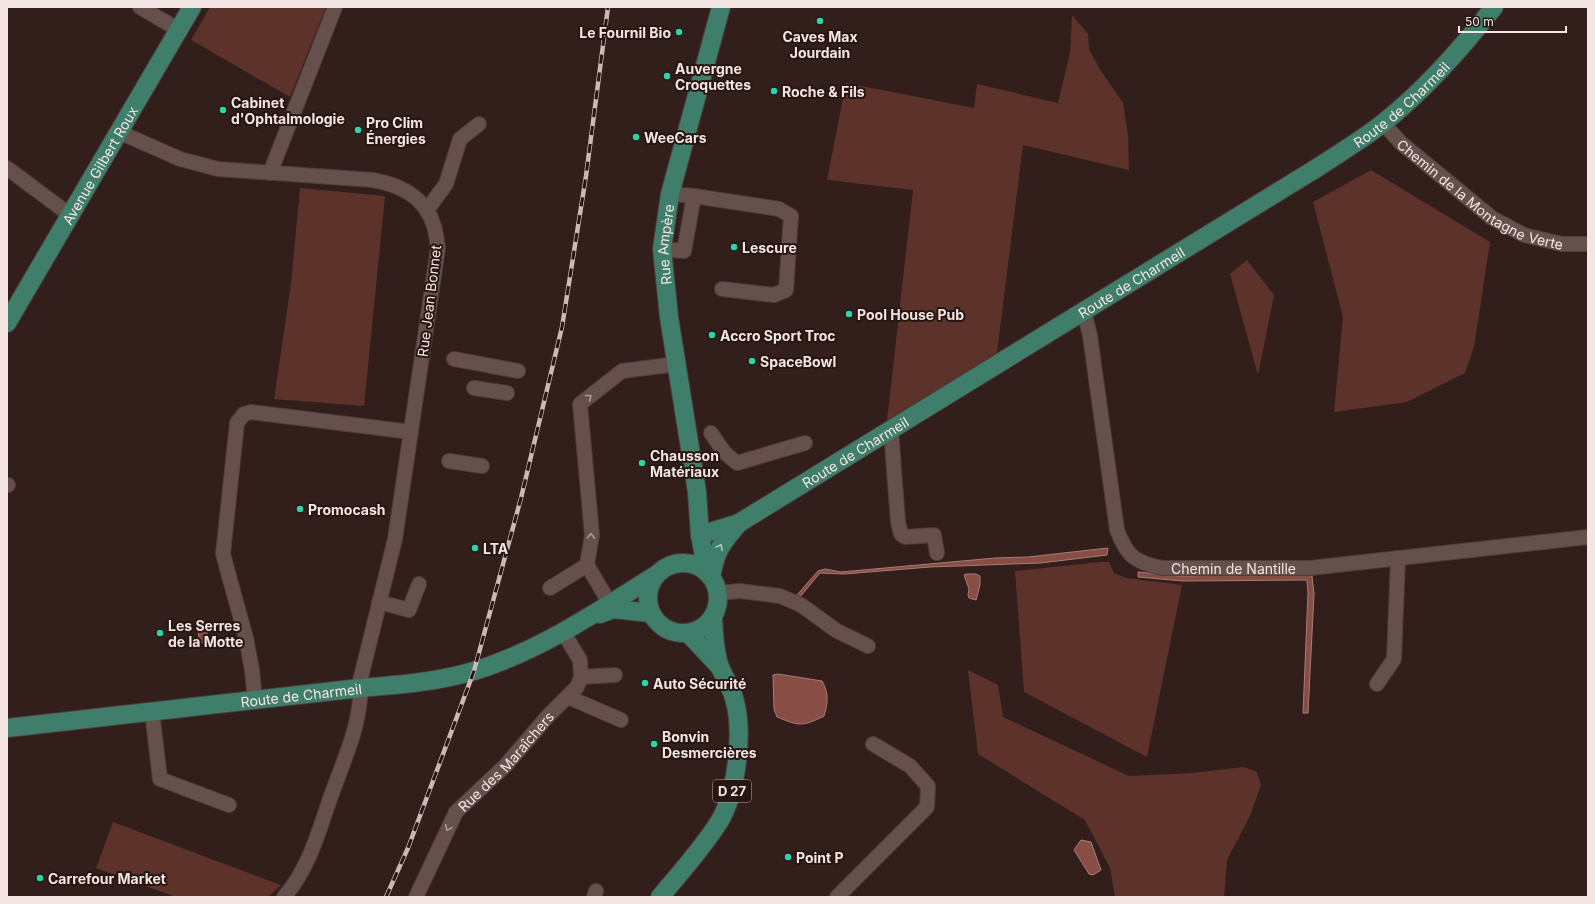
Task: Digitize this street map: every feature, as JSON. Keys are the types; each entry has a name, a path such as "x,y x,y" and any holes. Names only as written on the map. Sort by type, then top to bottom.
{"main road":[{"name":"Avenue Gilbert Roux","path":"7,323 192,7"},
{"name":"Rue Ampère","path":"709,575 700,535 698,503 669,317 662,249 670,194 721,7"},
{"name":"Route de Charmeil","path":"700,535 739,523 1313,170 1383,123 1432,77 1468,39 1494,7"},
{"path":"698,503 706,515 739,523"},
{"name":"Route de Charmeil","path":"709,575 720,546 739,523"},
{"path":"678,563 699,567 709,575 717,594 717,605 713,616 698,630 688,633 677,633 666,629 657,622 651,613 648,603 648,593 650,584 656,575 662,570 678,563 700,535"},
{"name":"Route de Charmeil","path":"7,728 360,688 408,684 474,671 515,656 563,632 611,606 656,575"},
{"path":"611,606 651,613"},
{"name":"D 27","path":"660,897 720,822 732,790 738,758 739,728 734,698 720,666 714,642 713,616"},
{"name":"D 27","path":"688,633 720,666"}],"street":[{"path":"140,7 179,30"},
{"path":"270,173 335,7"},
{"name":"Chemin de la Montagne Verte","path":"1383,123 1401,143 1492,218 1524,235 1562,244 1588,244"},
{"path":"427,210 446,184 460,138 479,124"},
{"name":"Rue Jean Bonnet","path":"119,132 180,159 218,169 374,180 388,183 411,193 427,210 434,227 438,248 411,432 394,539 360,681 360,696 354,733 313,848 292,887 284,897"},
{"path":"7,168 70,215"},
{"path":"670,194 694,196 779,209 791,216 786,290 774,295 722,289"},
{"path":"662,249 684,251 694,196"},
{"name":"Chemin de Nantille","path":"1084,311 1090,336 1117,530 1123,547 1133,557 1146,565 1162,568 1215,569 1310,568 1588,537"},
{"path":"454,359 518,371"},
{"path":"611,606 587,565 592,535 580,404 622,371 676,364"},
{"path":"474,388 507,393"},
{"path":"255,700 246,638 223,554 237,424 244,414 251,412 411,432"},
{"path":"891,430 898,522 901,534 905,537 934,535 937,553"},
{"path":"711,433 724,452 736,463 805,443"},
{"path":"449,462 482,466"},
{"path":"1377,684 1394,659 1398,558"},
{"path":"550,588 587,565"},
{"path":"379,602 409,610 419,584"},
{"path":"717,594 740,590 780,596 801,605 838,630 868,646"},
{"path":"563,632 580,660 581,677 615,675"},
{"name":"Rue des Maraîchers","path":"416,897 456,812 506,765 548,716 577,687 581,677"},
{"path":"568,697 621,720"},
{"path":"152,712 160,779 230,805"},
{"path":"836,897 927,807 928,786 910,766 872,744"}],"shaded area":[{"path":"210,7 326,7 290,97 191,40"},
{"path":"1072,15 1088,34 1089,49 1099,68 1123,103 1128,135 1129,170 1023,145 997,353 887,421 913,190 827,180 846,83 974,108 977,84 1058,103 1070,53"},
{"path":"1371,170 1490,242 1474,347 1465,373 1407,402 1334,412 1343,317 1313,202"},
{"path":"300,188 385,196 364,406 274,399 291,284"},
{"path":"1247,260 1274,295 1258,375 1230,274"},
{"path":"1108,548 1107,555 1041,563 930,567 844,574 820,573 800,597 797,595 818,571 825,569 841,572 995,558 1028,557"},
{"path":"1109,562 1114,573 1126,578 1182,585 1147,757 1024,692 1015,571"},
{"path":"1138,572 1181,576 1308,573 1312,576 1314,594 1308,713 1303,713 1308,593 1307,580 1183,581 1138,577"},
{"path":"976,574 980,576 980,585 976,600 969,598 969,589 964,575"},
{"path":"206,625 208,641 200,643 197,626"},
{"path":"968,670 998,685 1003,717 1129,776 1192,773 1244,767 1257,772 1261,785 1250,816 1227,860 1224,897 1115,897 1110,868 1085,820 978,754"},
{"path":"778,674 822,681 826,690 827,698 824,716 805,724 796,724 777,717 774,709 773,675"},
{"path":"113,822 281,885 268,897 176,897 96,868"},
{"path":"1081,840 1091,842 1101,870 1093,875 1089,874 1074,850"}],"railway":[{"path":"386,897 408,848 474,671 521,498 562,327 586,176 608,7"}],"place":[{"name":"Caves Max Jourdain","path":"820,21"},
{"name":"Le Fournil Bio","path":"679,32"},
{"name":"Auvergne Croquettes","path":"667,76"},
{"name":"Roche & Fils","path":"774,91"},
{"name":"Cabinet d'Ophtalmologie","path":"223,110"},
{"name":"Pro Clim Énergies","path":"358,130"},
{"name":"WeeCars","path":"636,137"},
{"name":"Lescure","path":"734,247"},
{"name":"Pool House Pub","path":"849,314"},
{"name":"Accro Sport Troc","path":"712,335"},
{"name":"SpaceBowl","path":"752,361"},
{"name":"Chausson Matériaux","path":"642,463"},
{"name":"Promocash","path":"300,509"},
{"name":"LTA","path":"475,548"},
{"name":"Les Serres de la Motte","path":"160,633"},
{"name":"Auto Sécurité","path":"645,683"},
{"name":"Bonvin Desmercières","path":"654,744"},
{"name":"Point P","path":"788,857"},
{"name":"Carrefour Market","path":"40,878"}]}
